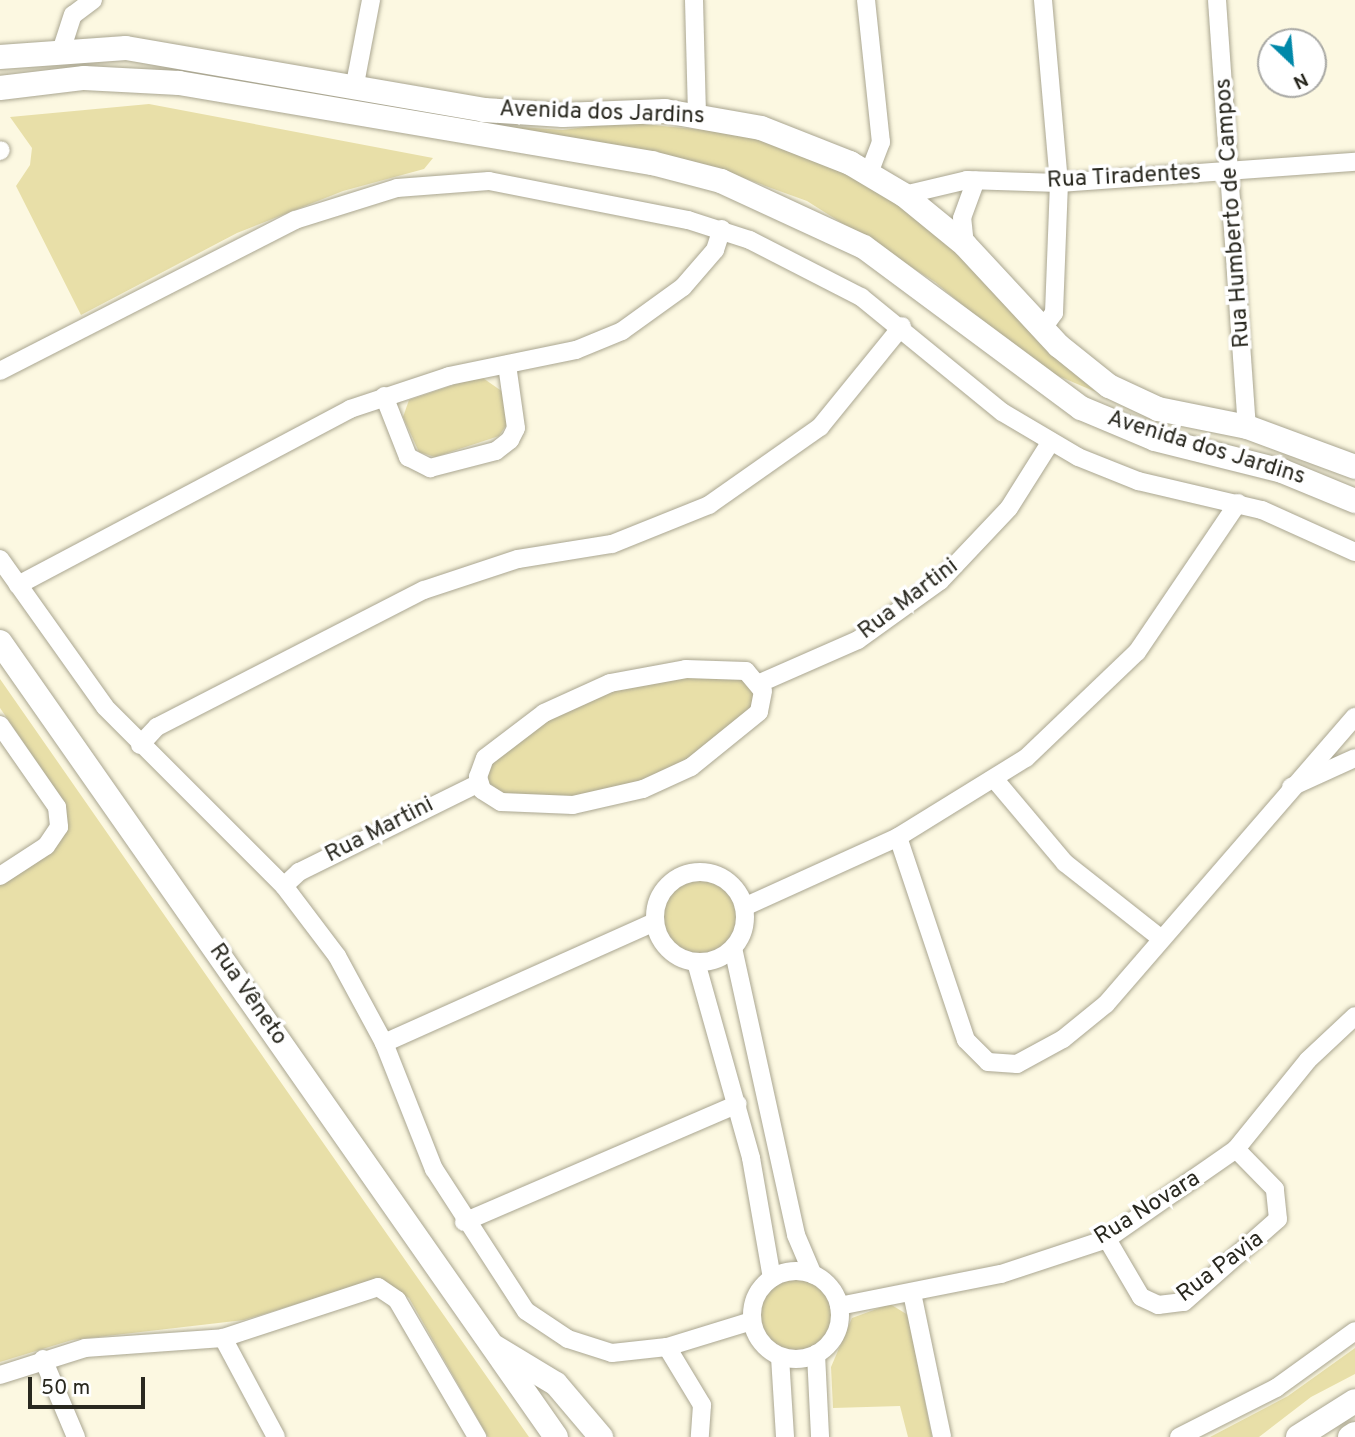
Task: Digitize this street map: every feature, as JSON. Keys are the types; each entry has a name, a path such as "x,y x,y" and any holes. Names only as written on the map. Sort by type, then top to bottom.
{"street":[{"path":"62,48 73,15 93,0"},
{"path":"355,84 371,0"},
{"path":"694,0 697,114"},
{"path":"866,0 881,142 869,174"},
{"path":"1043,0 1059,183 1054,313 1043,328"},
{"name":"Rua Humberto de Campos","path":"1217,0 1247,427"},
{"name":"Avenida dos Jardins","path":"0,57 62,48 158,52 355,84 484,110 697,114 792,137 869,174 904,195 965,245 1043,328 1109,386 1180,416 1247,427 1355,467"},
{"name":"Avenida dos Jardins","path":"0,88 84,78 147,79 664,165 787,206 901,271 1035,378 1094,414 1355,501"},
{"path":"476,135 484,110"},
{"name":"Rua Tiradentes","path":"904,195 976,180 1059,183 1231,173 1355,162"},
{"path":"965,245 962,219 976,180"},
{"path":"0,371 256,237 418,184 489,181 722,229 806,265 902,326 1002,412 1050,443 1138,481 1238,503 1355,552"},
{"path":"18,585 384,396 576,349 644,318 700,270 722,229"},
{"path":"140,745 157,727 424,590 518,559 612,544 709,505 820,427 902,326"},
{"path":"384,396 408,457 430,468 496,451 510,440 516,428 507,365"},
{"path":"1094,414 1109,386"},
{"name":"Rua Martini","path":"760,683 858,640 940,581 1009,508 1050,443"},
{"path":"744,907 898,837 996,780 1084,708 1137,652 1238,503"},
{"path":"0,559 104,707 284,886 337,956 384,1043 434,1169 502,1283 534,1319 612,1353 667,1347 752,1321"},
{"name":"Rua Vêneto","path":"0,642 556,1437"},
{"path":"712,668 746,671 760,683 762,706 735,735 643,789 537,805 494,800 479,783 481,763 504,741 544,713 610,683 712,668"},
{"path":"898,837 966,1040 988,1062 1017,1064 1078,1029 1287,789 1355,717"},
{"path":"0,724 57,807 59,827 46,846 0,876"},
{"path":"1287,789 1355,758"},
{"path":"996,780 1065,863 1160,937"},
{"name":"Rua Martini","path":"284,886 299,872 479,783"},
{"path":"384,1043 654,922 666,887 689,873 718,875 744,907"},
{"path":"744,907 733,948 796,1235 813,1275 839,1306 836,1334 816,1354 780,1357 760,1342 752,1321 756,1297 772,1278 813,1275"},
{"path":"654,922 672,953 696,962 733,948"},
{"path":"696,962 738,1104 772,1278"},
{"name":"Rua Novara","path":"839,1306 1032,1266 1107,1239 1236,1149 1308,1060 1355,1016"},
{"path":"464,1222 738,1104"},
{"name":"Rua Pavia","path":"1107,1239 1141,1297 1158,1305 1185,1301 1278,1219 1275,1189 1236,1149"},
{"path":"0,1375 43,1359 85,1348 223,1338 378,1287 397,1300 477,1437"},
{"path":"912,1293 942,1437"},
{"path":"1179,1437 1276,1388 1355,1331"},
{"path":"223,1338 276,1437"},
{"name":"Rua Vêneto","path":"495,1347 555,1384 601,1437"},
{"path":"667,1347 702,1405 700,1437"},
{"path":"816,1354 820,1437"},
{"path":"780,1357 785,1437"},
{"path":"43,1359 76,1437"},
{"path":"533,1407 555,1384"},
{"path":"1298,1437 1355,1401"},
{"path":"1350,1437 1355,1434"}],"shaded area":[{"path":"149,104 433,158 424,169 343,191 237,233 81,315 16,186 30,165 32,148 10,117"},
{"path":"621,122 736,133 819,159 906,207 979,273 1040,344 1096,392 1035,366 935,282 807,201 741,177 489,125 563,130"},
{"path":"480,376 503,392 507,424 499,436 435,457 419,452 403,417 409,400"},
{"path":"686,677 743,679 755,693 752,707 687,760 640,782 572,797 503,794 487,781 491,764 548,720 612,691"},
{"path":"0,679 529,1437 488,1437 409,1298 378,1279 244,1320 72,1340 0,1362 0,882 67,821 61,797 0,708"},
{"path":"700,881 720,887 730,897 736,917 730,937 720,947 700,953 680,947 670,937 664,917 670,897 680,887"},
{"path":"796,1280 815,1286 825,1296 831,1315 825,1334 815,1344 796,1350 777,1344 767,1334 761,1315 767,1296 777,1286"},
{"path":"890,1304 908,1315 932,1437 908,1437 900,1406 833,1408 831,1367 852,1318"},
{"path":"1355,1348 1355,1374 1311,1397 1259,1437 1210,1437 1288,1396"}]}
